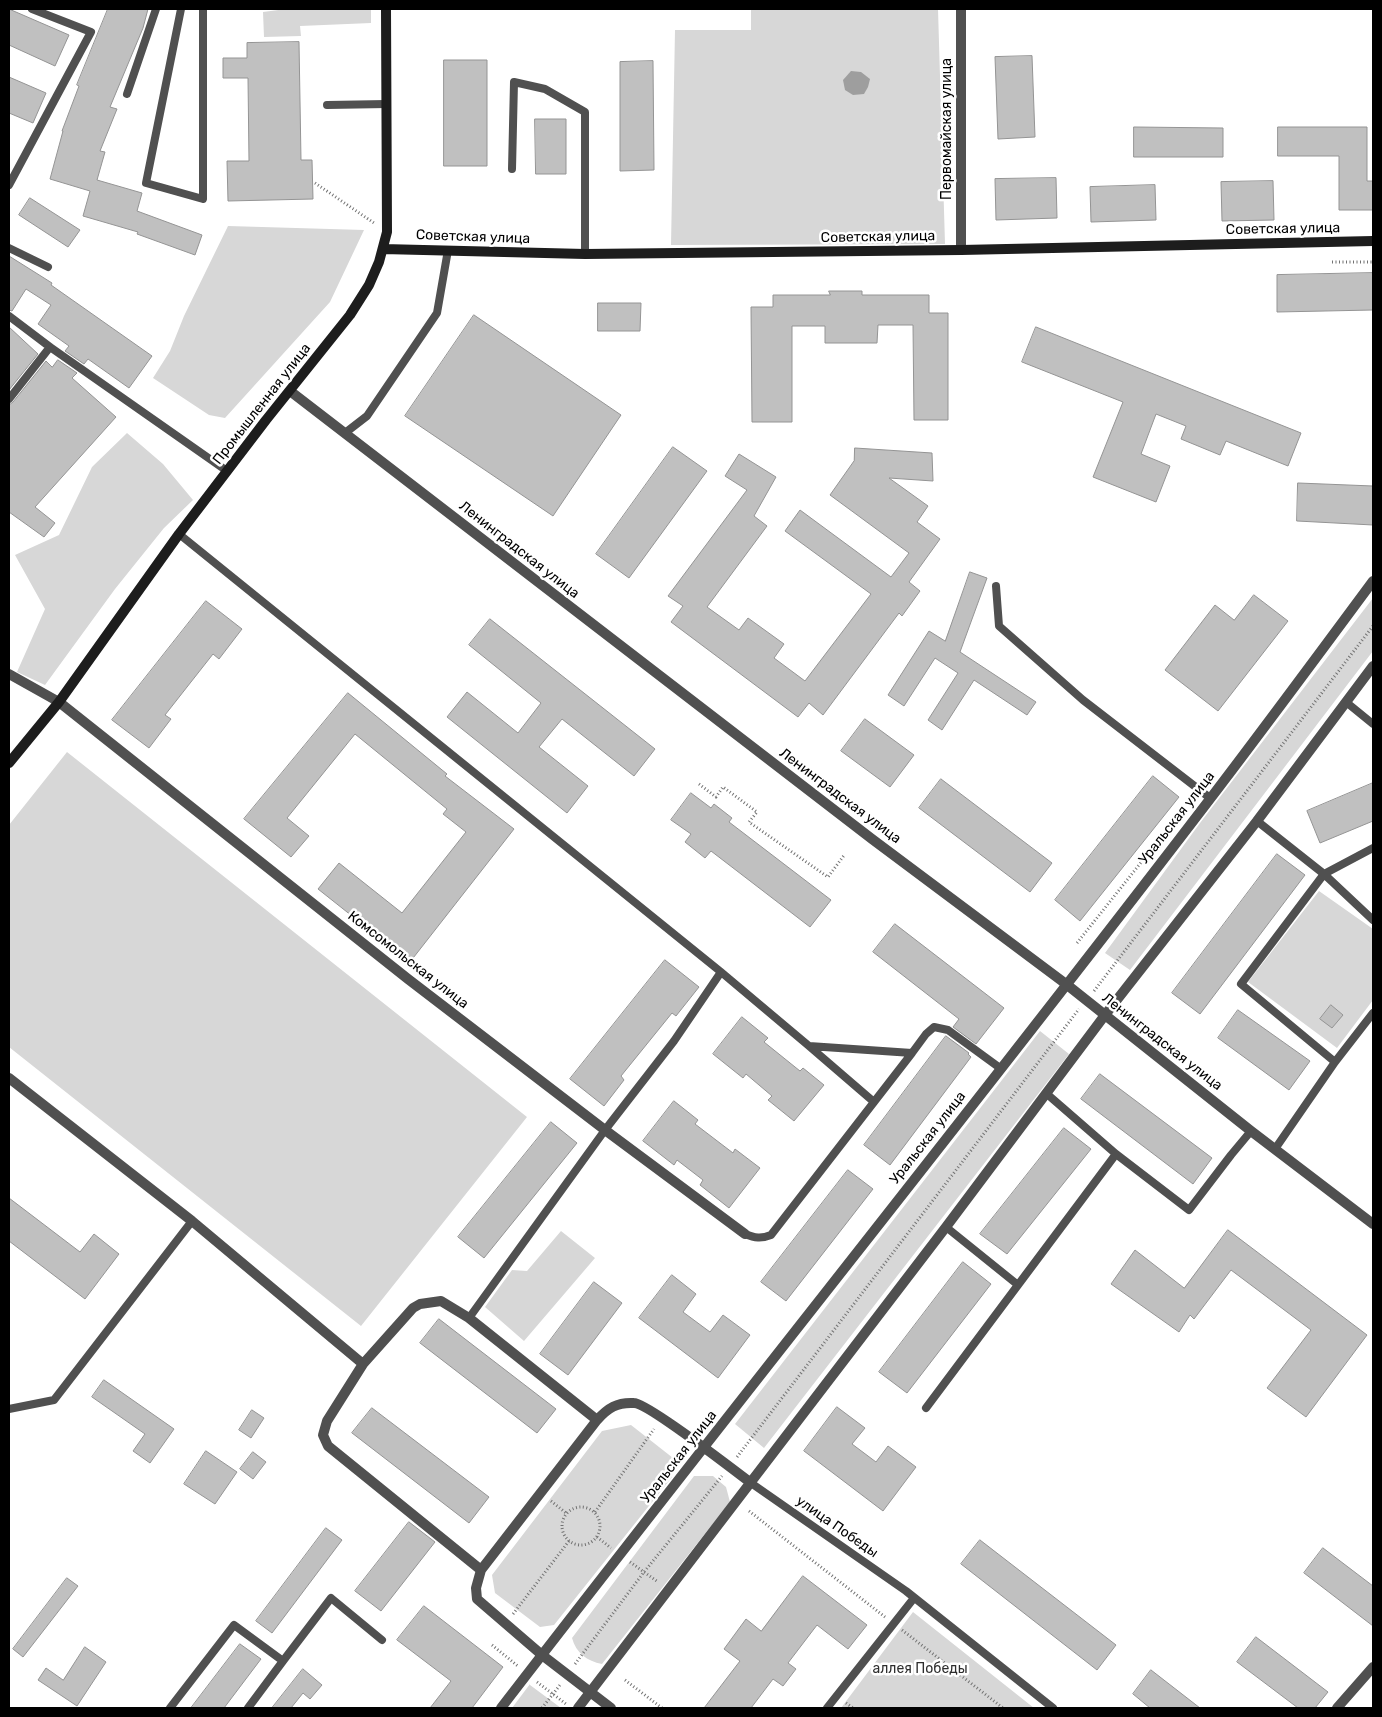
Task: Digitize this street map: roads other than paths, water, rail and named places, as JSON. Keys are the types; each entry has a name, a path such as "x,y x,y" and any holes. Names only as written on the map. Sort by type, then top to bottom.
{"street":[{"name":"Промышленная улица","path":"9,764 59,702 179,534 350,315 369,285 379,262 387,232 386,9"},
{"name":"Первомайская улица","path":"961,9 961,250"},
{"name":"Советская улица","path":"382,248 585,254 961,250 1373,241"},
{"name":"Ленинградская улица","path":"290,391 872,839 1066,984 1373,1224"},
{"name":"Уральская улица","path":"501,1708 1210,798 1373,581"},
{"path":"578,1708 1373,666"},
{"name":"Комсомольская улица","path":"10,678 59,702 408,979 605,1130 745,1234"},
{"path":"9,1078 192,1221 363,1364"},
{"path":"597,1420 469,1318 441,1301 420,1304 413,1308 363,1364 327,1422 323,1435 328,1446 481,1570 476,1588 477,1599 505,1625 611,1708"},
{"name":"улица Победы","path":"481,1570 597,1420 609,1408 620,1404 636,1402 662,1418 751,1483"},
{"path":"1340,1707 1373,1667"}],"lane":[{"path":"9,185 91,32 32,9"},
{"path":"127,94 156,9"},
{"path":"181,9 146,183 203,198 203,9"},
{"path":"512,169 514,82 545,89 585,112 585,254"},
{"path":"327,105 387,104"},
{"path":"9,248 48,267"},
{"path":"345,433 367,416 437,313 448,250"},
{"path":"9,316 50,347 227,471"},
{"path":"9,399 50,347"},
{"path":"179,534 721,972 874,1102"},
{"path":"996,586 999,626 1083,700 1210,798"},
{"path":"1346,702 1373,724"},
{"path":"1257,820 1324,874 1373,920"},
{"path":"1335,1062 1241,984 1324,874 1373,848"},
{"path":"469,1318 605,1130 674,1041 721,972"},
{"path":"1275,1149 1335,1062 1373,1013"},
{"path":"745,1234 754,1238 764,1238 771,1235 926,1034 934,1027 948,1030 1000,1068"},
{"path":"809,1046 912,1053"},
{"path":"1047,1094 1116,1154 1189,1210 1252,1131"},
{"path":"926,1408 1116,1154"},
{"path":"9,1409 54,1400 192,1221"},
{"path":"946,1227 1018,1285"},
{"name":"улица Победы","path":"751,1483 914,1598 1052,1708"},
{"path":"248,1708 331,1598 382,1640"},
{"path":"827,1708 914,1598"},
{"path":"170,1708 234,1625 283,1661"}],"park label":[{"name":"аллея Победы","path":"920,1669"}]}
